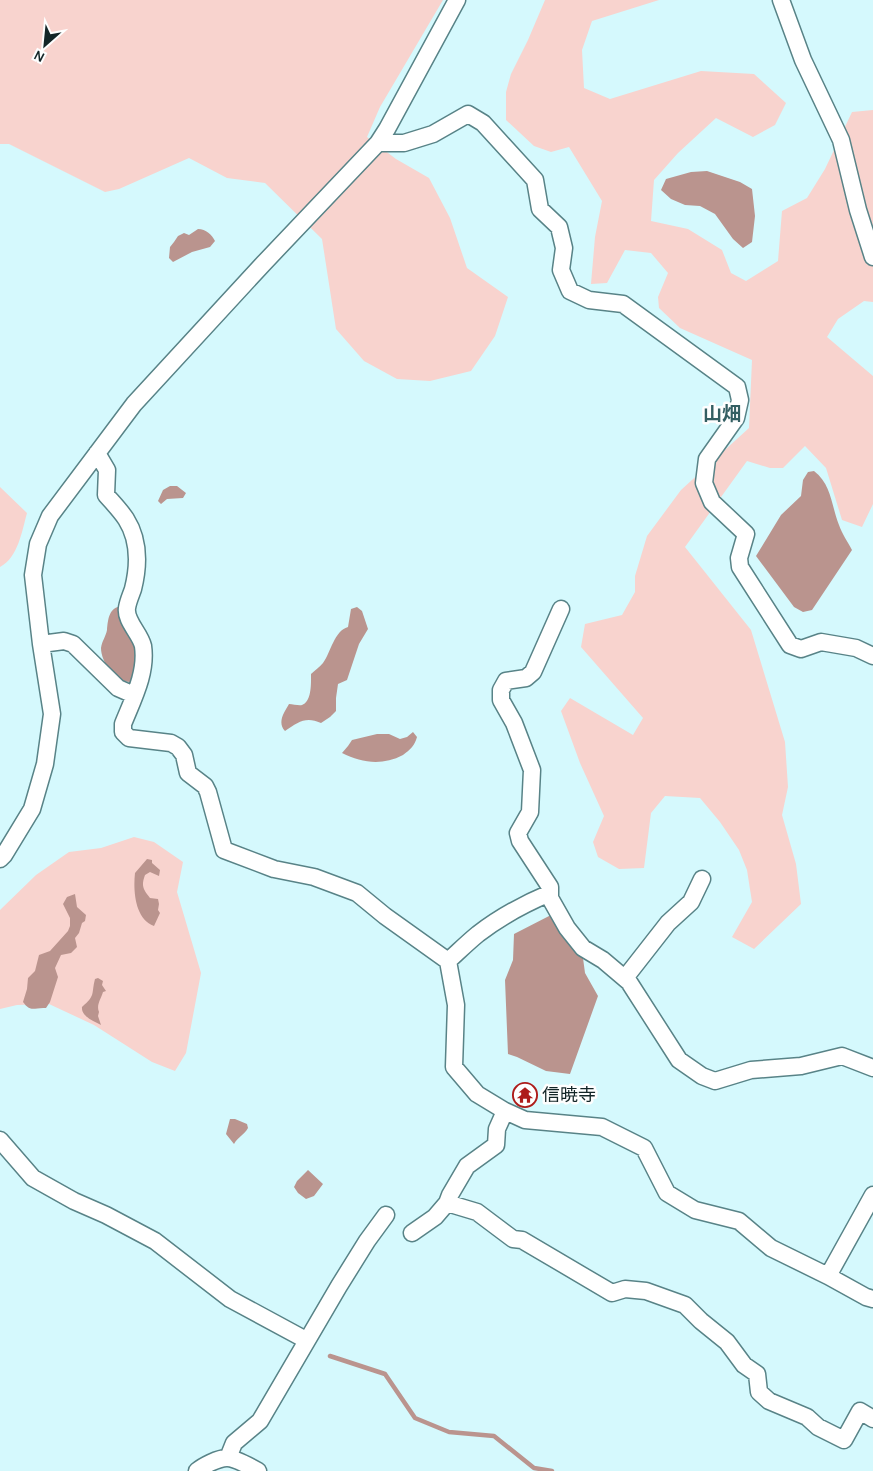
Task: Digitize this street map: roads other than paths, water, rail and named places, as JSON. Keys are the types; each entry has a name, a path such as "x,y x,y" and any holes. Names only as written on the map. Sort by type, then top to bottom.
{"street":[{"path":"0,859 32,809 45,764 52,714 33,575 38,544 50,516 134,404 378,143 387,130 457,0"},
{"path":"781,0 804,60 841,140 858,210 873,257"},
{"path":"378,143 404,143 433,134 468,114 483,123 535,180 540,209 559,227 564,248 562,270 570,291 589,300 622,304 736,386 740,400 736,418 707,459 704,483 712,502 746,534 739,558 740,567 790,645 801,649 821,642 856,648 873,656"},
{"path":"97,453 107,470 106,495 126,519 136,541 138,559 133,589 126,609 143,647 143,672 124,724 123,732 129,738 171,743 178,747 184,755 188,773 205,786 224,850 274,869 314,877 357,893 385,916 448,961 456,1004 454,1067 477,1094 525,1120 602,1127 644,1148 667,1193 695,1210 739,1221 772,1248 873,1299"},
{"path":"561,609 533,672 526,678 506,681 501,690 501,700 514,723 532,770 530,812 518,834 520,841 550,887 550,898 567,928 583,948 603,960 629,982 680,1060 702,1076 715,1081 751,1070 801,1066 842,1056 873,1068"},
{"path":"41,644 64,641 73,644 118,688 134,695"},
{"path":"625,978 668,923 691,902 702,879"},
{"path":"448,961 477,934 503,916 526,903 550,893"},
{"path":"412,1233 435,1217 447,1203 467,1166 496,1145 497,1129 505,1110"},
{"path":"0,1140 33,1178 74,1201 106,1215 155,1241 230,1299 306,1340"},
{"path":"828,1276 873,1195"},
{"path":"447,1203 477,1212 513,1238 522,1240 612,1293 625,1289 646,1291 685,1305 727,1342 744,1365 757,1374 759,1392 769,1401 807,1417 818,1427 844,1440 860,1411 873,1419"},
{"path":"228,1458 234,1443 260,1421 306,1340 386,1215"},
{"path":"196,1471 204,1465 228,1458 258,1471"}],"waterway":[{"path":"330,1356 385,1374 415,1418 449,1432 494,1436 534,1468 552,1471"}],"place":[{"name":"信暁寺","path":"525,1095"}],"district":[{"name":"山畑","path":"722,413"}]}
